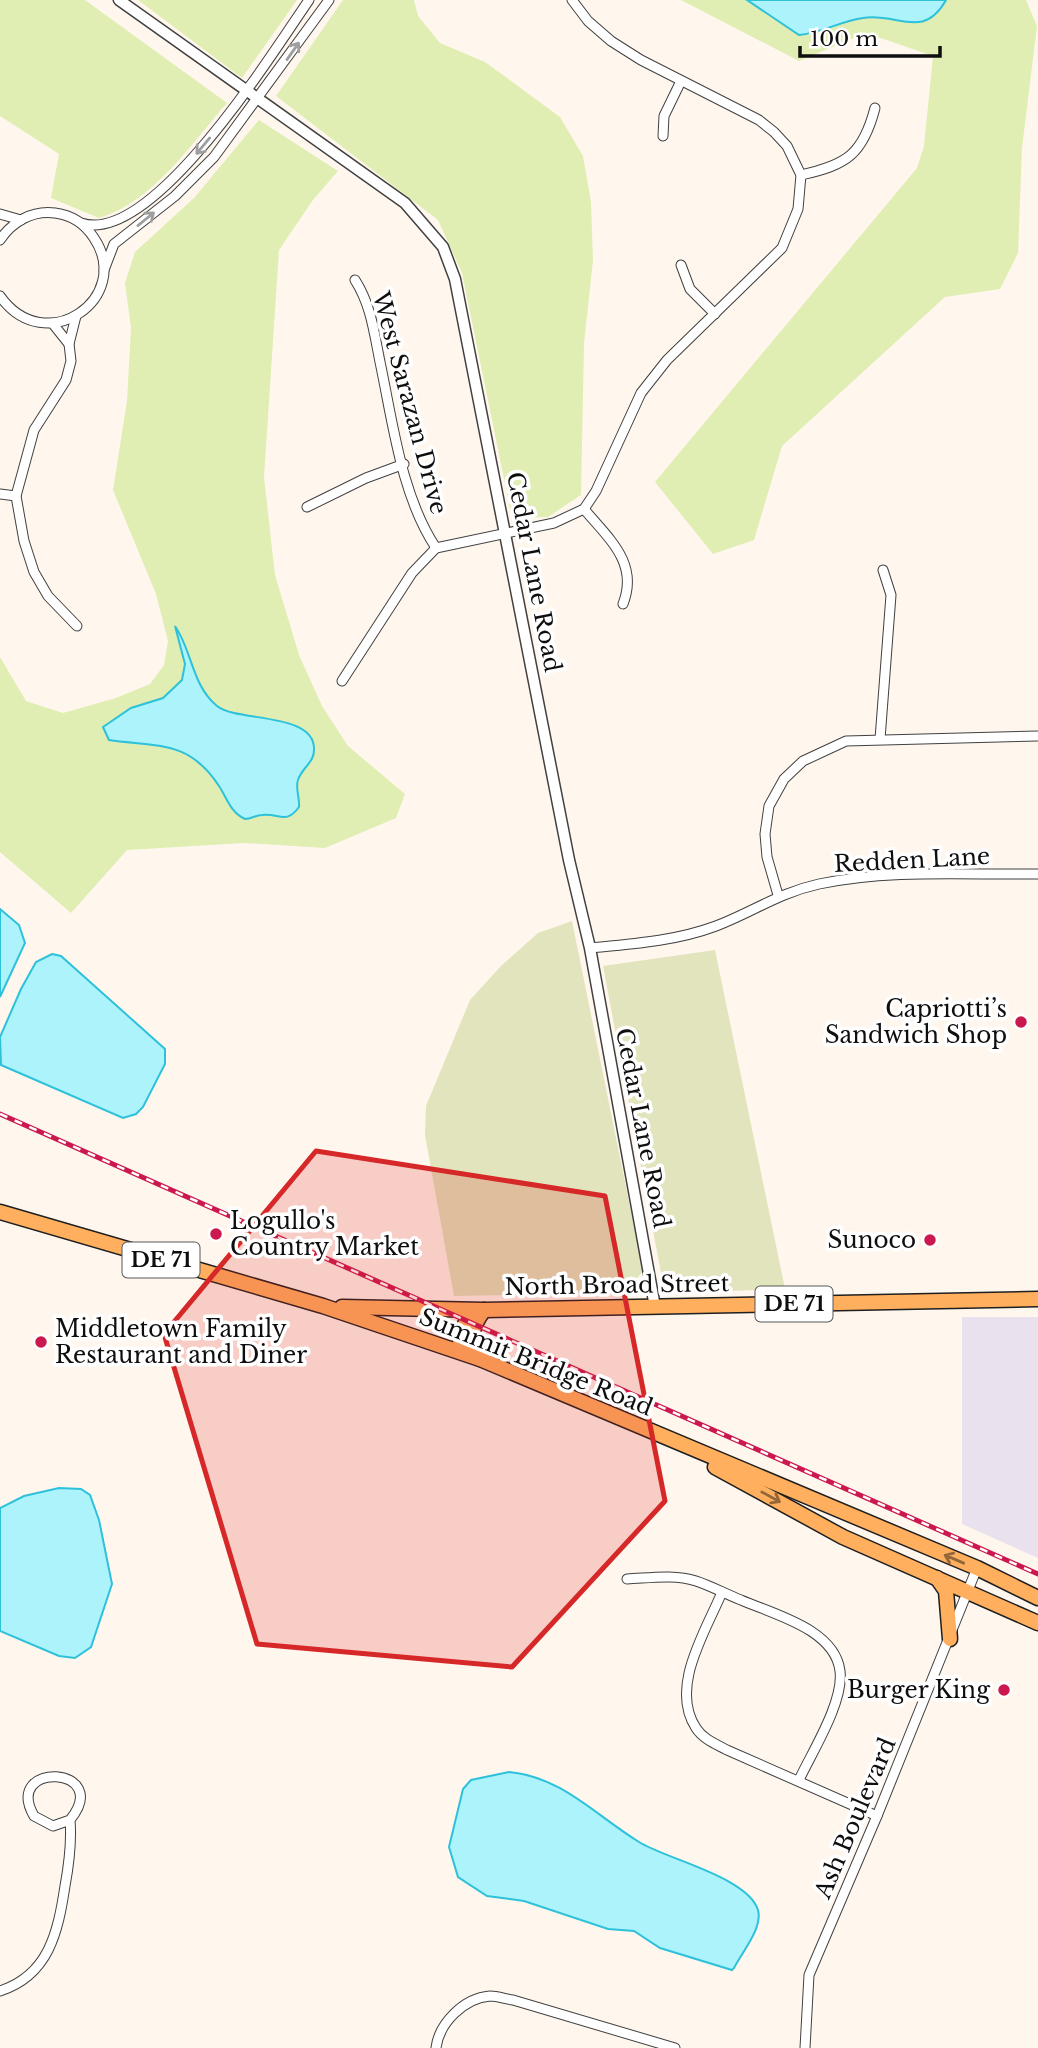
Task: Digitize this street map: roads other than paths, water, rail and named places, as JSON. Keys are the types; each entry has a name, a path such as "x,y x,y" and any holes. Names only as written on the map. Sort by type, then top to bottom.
{"main road":[{"name":"Summit Bridge Road","path":"0,1212 323,1306 480,1359 668,1441 977,1568 1038,1598"},
{"name":"North Broad Street","path":"323,1306 478,1310 1038,1299"},
{"path":"458,1351 462,1330 478,1310"},
{"path":"478,1310 471,1336 473,1349 480,1359"},
{"path":"668,1441 842,1537 1038,1623"},
{"path":"936,1577 946,1591 950,1639"}],"street":[{"name":"Cedar Lane Road","path":"118,0 257,101 405,203 443,247 455,279 564,834 590,948 655,1307"},
{"path":"1,238 21,220 47,212 103,227 134,211 202,149 309,0"},
{"path":"0,296 3,304 26,320 53,324 76,316 94,299 114,244 197,176 257,101 329,0"},
{"path":"572,0 588,21 611,41 766,126 787,146 801,175 798,209 782,248 667,360 641,393 596,491 584,509 616,546 626,566 630,586 623,604"},
{"path":"663,136 664,116 681,81"},
{"path":"801,175 846,161 868,135 875,108"},
{"path":"0,214 21,220"},
{"path":"81,223 99,246 104,270"},
{"path":"0,225 1,238"},
{"path":"681,265 690,289 715,314"},
{"name":"West Sarazan Drive","path":"355,280 368,300 404,464 421,525 436,548 554,523 584,509"},
{"path":"76,316 69,344 71,361 66,380 34,430 16,496 24,541 34,572 48,596 77,626"},
{"path":"53,324 69,344"},
{"path":"307,507 366,478 404,464"},
{"path":"0,494 16,496"},
{"path":"342,681 412,573 436,548"},
{"path":"880,739 891,596 883,569"},
{"path":"778,895 767,857 765,834 769,806 784,779 803,761 846,741 1038,736"},
{"name":"Redden Lane","path":"590,948 676,938 717,926 778,895 869,876 1038,874"},
{"name":"Ash Boulevard","path":"805,2048 809,1975 877,1816 977,1568"},
{"path":"628,1579 669,1577 695,1581 802,1625 824,1642 838,1658 841,1674 836,1700 799,1780"},
{"path":"722,1592 687,1681 689,1712 705,1738 877,1816"},
{"path":"0,1991 27,1977 53,1946 60,1924 72,1845 70,1821 80,1802 79,1792 72,1781 58,1775 50,1775 37,1782 30,1793 29,1803 34,1816 53,1826 70,1821"},
{"path":"436,2048 437,2039 449,2018 465,2005 489,1996 513,2000 675,2048"}],"water":[{"path":"747,0 946,0 937,12 919,22 863,18 799,35"},
{"path":"175,626 202,688 217,706 227,711 288,723 310,737 314,753 298,780 299,807 290,816 260,815 245,819 232,809 208,771 184,753 171,748 109,740 103,727 131,708 163,698 182,680 185,664"},
{"path":"0,909 19,925 25,943 0,997"},
{"path":"52,954 61,956 165,1049 165,1064 143,1107 136,1114 123,1118 1,1065 0,1037 21,989 36,962"},
{"path":"59,1488 81,1489 90,1495 99,1520 112,1584 91,1647 75,1658 59,1656 0,1631 0,1508 24,1496"},
{"path":"509,1772 528,1775 562,1789 639,1842 723,1878 751,1898 759,1917 751,1940 734,1968 732,1970 660,1948 634,1931 608,1929 524,1901 487,1896 458,1877 449,1847 463,1789 471,1780"}],"railway":[{"path":"0,1114 1038,1574"}],"place":[{"name":"Capriotti’s Sandwich Shop","path":"1021,1022"},
{"name":"Logullo's Country Market","path":"216,1234"},
{"name":"Sunoco","path":"930,1240"},
{"name":"Middletown Family Restaurant and Diner","path":"41,1342"},
{"name":"Burger King","path":"1004,1690"}]}
